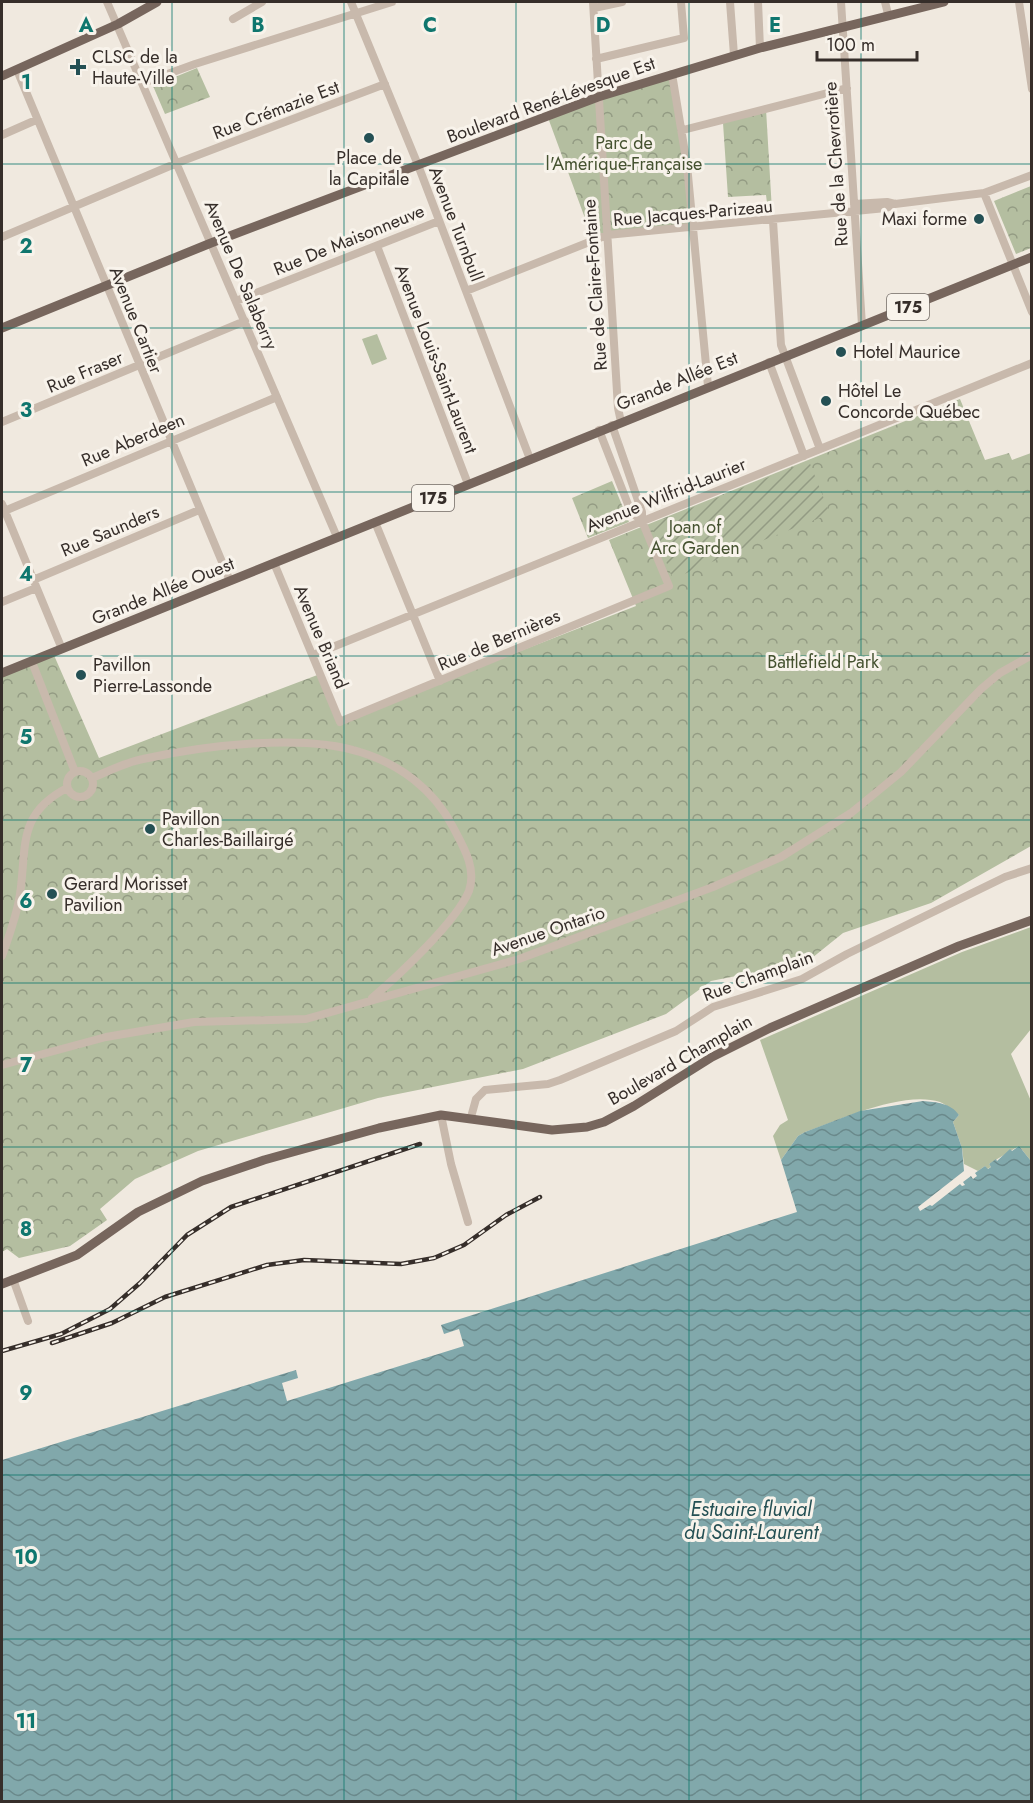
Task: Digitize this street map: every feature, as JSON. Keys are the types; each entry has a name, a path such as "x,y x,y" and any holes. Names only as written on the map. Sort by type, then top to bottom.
{"main road":[{"path":"2,76 118,24 157,2"},
{"name":"Boulevard René-Lévesque Est","path":"2,328 211,243 598,97 734,55 888,14 944,2"},
{"name":"Grande Allée Est","path":"337,537 1032,257"},
{"name":"Grande Allée Ouest","path":"2,674 337,537"},
{"name":"Boulevard Champlain","path":"2,1284 77,1255 138,1212 202,1181 296,1151 420,1118 441,1115 471,1117 552,1130 604,1122 764,1030 959,946 1032,920"}],"street":[{"name":"Avenue De Salaberry","path":"107,2 337,537"},
{"path":"233,19 262,2"},
{"name":"Avenue Turnbull","path":"351,2 418,165 530,459"},
{"path":"143,83 392,2"},
{"path":"594,5 622,2"},
{"path":"596,59 684,38 681,2"},
{"path":"730,2 734,55"},
{"path":"758,2 760,48"},
{"name":"Rue de la Chevrotière","path":"841,2 862,325"},
{"path":"885,2 888,14"},
{"path":"1019,2 1032,89"},
{"name":"Rue de Claire-Fontaine","path":"594,5 618,408 616,424 642,512 642,521"},
{"path":"1023,29 1032,27"},
{"name":"Avenue Cartier","path":"17,70 169,441 230,581"},
{"path":"672,74 683,130 708,386"},
{"name":"Rue Crémazie Est","path":"2,237 177,163 385,84"},
{"path":"683,130 847,88"},
{"path":"2,135 36,120"},
{"name":"Rue Jacques-Parizeau","path":"466,291 607,235 773,221 854,208 886,208 895,204 984,193 1032,175"},
{"path":"984,193 1032,312"},
{"name":"Rue De Maisonneuve","path":"236,301 439,221"},
{"path":"773,221 784,356 820,449"},
{"name":"Avenue Louis-Saint-Laurent","path":"377,246 468,484"},
{"name":"Rue Fraser","path":"2,422 245,321"},
{"path":"769,362 804,456"},
{"name":"Avenue Wilfrid-Laurier","path":"313,655 1032,363"},
{"name":"Rue Aberdeen","path":"2,509 277,397"},
{"path":"599,430 631,512 642,521"},
{"path":"2,509 62,649"},
{"name":"Rue Saunders","path":"33,580 199,510"},
{"name":"Rue de Bernières","path":"340,722 669,586 642,521"},
{"path":"375,522 440,681"},
{"name":"Avenue Briand","path":"274,564 340,722"},
{"path":"2,602 36,588"},
{"name":"Avenue Ontario","path":"2,1065 132,1032 221,1020 306,1019 532,955 713,887 781,857 876,793 981,689 1000,673 1032,655"},
{"path":"32,662 75,772"},
{"path":"92,778 142,759 220,747 283,743 337,747 369,755 406,774 426,790 445,812 466,852 471,882 463,902 409,966 371,999"},
{"path":"75,772 85,772 92,778 93,788 87,796 74,796 67,788 67,781 75,772"},
{"path":"2,956 20,897 26,832 43,803 67,788"},
{"name":"Rue Champlain","path":"471,1117 476,1099 485,1090 548,1084 560,1080 676,1031 713,1007 802,979 847,954 1005,877 1032,868"},
{"path":"441,1115 450,1164 468,1222"},
{"path":"13,1279 28,1321"}],"green space":[{"path":"197,68 210,97 165,114 153,86"},
{"name":"Parc de l'Amérique-Française","path":"672,74 694,228 593,240 547,115"},
{"path":"766,109 772,211 768,211 766,195 728,197 723,123"},
{"path":"1031,186 1031,248 1016,254 994,201"},
{"path":"377,334 387,359 372,365 362,339"},
{"name":"Battlefield Park","path":"960,399 985,460 1009,453 1012,460 1031,453 1031,846 931,903 843,933 807,962 711,981 666,1014 523,1069 378,1098 198,1151 135,1179 100,1209 107,1220 70,1246 19,1258 7,1249 2,1252 2,673 53,653 99,758 320,674 340,721 636,606 609,540"},
{"name":"Joan of Arc Garden","path":"809,461 830,514 673,579 651,524"},
{"path":"612,481 629,522 588,538 572,498"},
{"path":"1031,927 1031,1029 1011,1054 1031,1101 1031,1161 1019,1146 989,1164 991,1167 987,1169 985,1166 978,1171 964,1164 962,1148 953,1122 959,1115 940,1102 925,1099 890,1103 805,1132 798,1136 781,1160 773,1136 780,1125 788,1120 760,1040 962,952"}],"water":[{"name":"Estuaire fluvial du Saint-Laurent","path":"923,1101 948,1106 959,1115 953,1122 962,1148 964,1171 918,1207 920,1211 932,1206 960,1184 965,1185 963,1182 971,1176 973,1179 977,1176 975,1173 985,1166 988,1169 991,1167 989,1164 996,1159 997,1161 1010,1149 1012,1151 1019,1146 1031,1161 1031,1801 2,1801 2,1460 296,1370 298,1378 282,1383 287,1401 464,1346 459,1329 444,1334 441,1325 797,1212 781,1160 798,1136 860,1111"}],"railway":[{"path":"2,1351 61,1334 110,1309 140,1283 187,1235 231,1207 420,1144"},
{"path":"52,1343 112,1323 165,1297 267,1265 304,1260 401,1264 434,1258 464,1245 506,1215 540,1197"}],"place":[{"name":"CLSC de la Haute-Ville","path":"78,67"},
{"name":"Place de la Capitale","path":"369,138"},
{"name":"Maxi forme","path":"979,219"},
{"name":"Hotel Maurice","path":"841,352"},
{"name":"Hôtel Le Concorde Québec","path":"826,401"},
{"name":"Pavillon Pierre-Lassonde","path":"81,675"},
{"name":"Pavillon Charles-Baillairgé","path":"150,829"},
{"name":"Gerard Morisset Pavilion","path":"52,894"}]}
